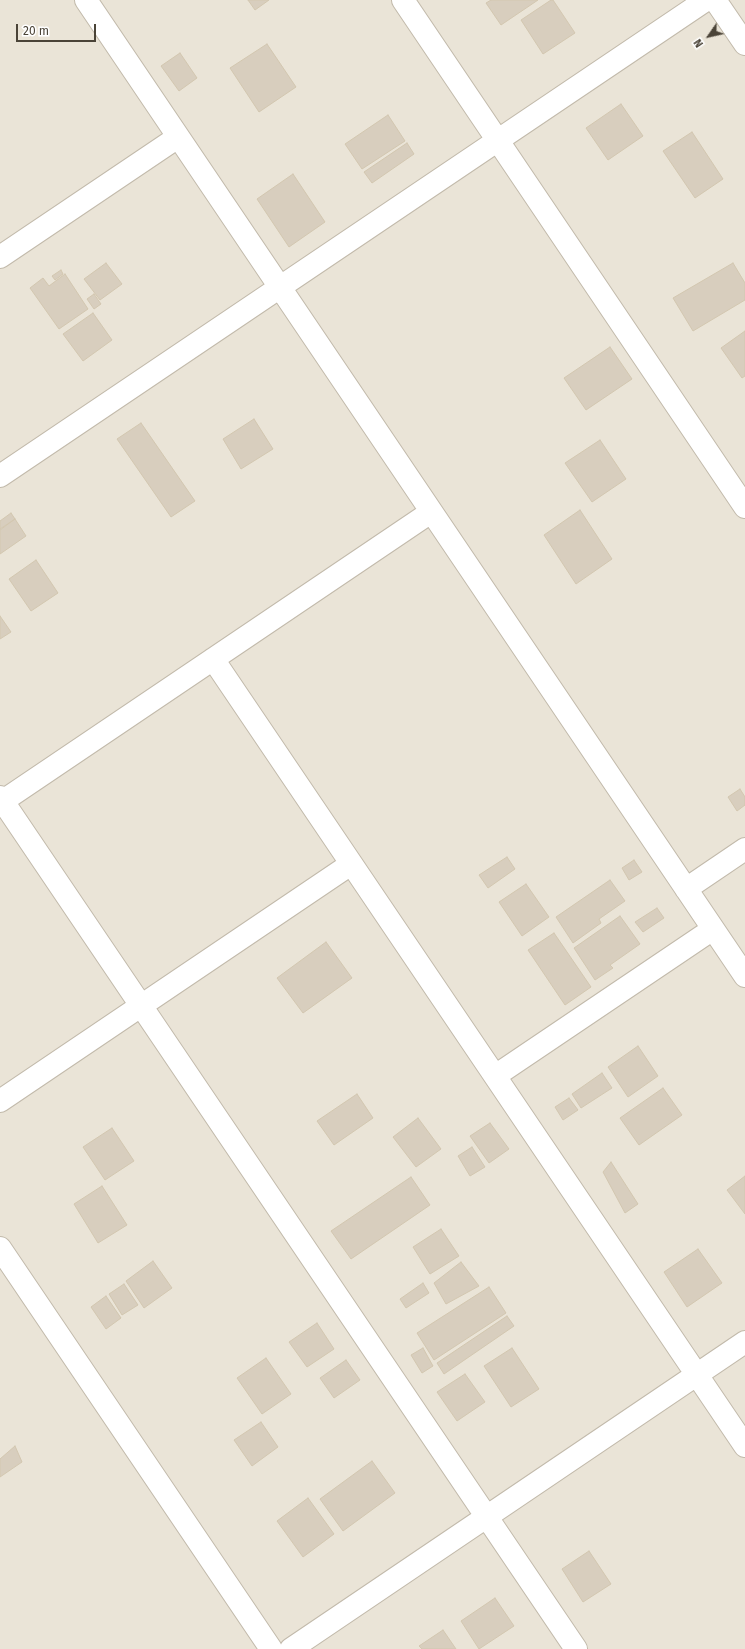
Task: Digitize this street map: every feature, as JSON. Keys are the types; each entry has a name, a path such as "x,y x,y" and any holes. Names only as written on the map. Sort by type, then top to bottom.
{"street":[{"path":"86,0 745,976"},
{"path":"403,0 745,508"},
{"path":"0,476 706,0"},
{"path":"715,0 745,44"},
{"path":"0,257 178,137"},
{"path":"431,512 1,801 576,1649"},
{"path":"213,659 745,1446"},
{"path":"686,889 745,850"},
{"path":"0,1101 351,864"},
{"path":"495,1076 713,929"},
{"path":"0,1248 271,1649"},
{"path":"291,1649 745,1342"}],"shaded area":[{"path":"0,0 745,0 745,1649 0,1649"}],"building":[{"path":"248,0 269,0 255,10"},
{"path":"491,0 538,0 501,25 486,3"},
{"path":"553,0 575,33 543,54 521,20"},
{"path":"267,44 296,87 259,112 230,68"},
{"path":"180,53 197,78 179,91 161,66"},
{"path":"621,104 643,136 608,160 586,128"},
{"path":"388,115 405,141 362,169 345,144"},
{"path":"692,132 723,179 695,198 663,151"},
{"path":"407,143 414,154 372,183 364,172"},
{"path":"293,174 325,222 289,247 257,199"},
{"path":"106,263 122,284 100,300 84,279"},
{"path":"733,263 745,283 745,300 693,331 673,298"},
{"path":"61,270 63,274 55,280 52,276"},
{"path":"65,274 88,309 59,329 30,288 43,278 49,286"},
{"path":"94,294 101,304 94,309 87,299"},
{"path":"93,313 112,340 83,361 63,334"},
{"path":"745,331 745,376 742,378 721,348"},
{"path":"610,347 632,379 586,410 564,378"},
{"path":"254,419 273,449 241,469 223,439"},
{"path":"141,423 195,501 171,517 117,439"},
{"path":"600,440 626,479 592,502 565,463"},
{"path":"580,510 612,559 576,584 544,535"},
{"path":"11,513 15,519 0,529 0,521"},
{"path":"15,519 26,536 0,554 0,530"},
{"path":"36,560 58,593 31,611 9,579"},
{"path":"0,616 11,632 0,639"},
{"path":"740,789 745,797 745,805 737,811 728,797"},
{"path":"507,857 515,869 488,888 479,875"},
{"path":"634,860 642,872 629,880 622,868"},
{"path":"610,880 625,901 599,919 601,923 573,943 556,917"},
{"path":"526,884 549,917 522,936 499,902"},
{"path":"657,908 664,918 643,932 635,922"},
{"path":"620,916 640,944 610,965 613,968 595,980 574,948"},
{"path":"554,933 591,987 565,1005 528,950"},
{"path":"326,942 352,978 303,1013 277,978"},
{"path":"638,1046 658,1076 628,1097 608,1067"},
{"path":"602,1073 612,1088 581,1108 572,1094"},
{"path":"663,1088 682,1115 639,1145 620,1118"},
{"path":"357,1094 373,1118 334,1145 317,1121"},
{"path":"569,1098 578,1110 563,1120 555,1107"},
{"path":"418,1118 441,1149 416,1167 393,1137"},
{"path":"490,1123 509,1149 489,1163 470,1136"},
{"path":"112,1128 134,1161 105,1180 83,1147"},
{"path":"472,1147 485,1167 470,1176 458,1156"},
{"path":"611,1162 638,1204 625,1213 603,1172"},
{"path":"745,1176 745,1214 727,1190"},
{"path":"411,1177 430,1205 351,1259 331,1231"},
{"path":"102,1186 127,1225 98,1243 74,1204"},
{"path":"441,1229 459,1256 430,1274 413,1247"},
{"path":"698,1249 722,1283 687,1307 664,1272"},
{"path":"153,1261 172,1288 144,1308 126,1281"},
{"path":"461,1262 479,1286 446,1304 434,1283"},
{"path":"423,1283 429,1293 406,1308 400,1299"},
{"path":"124,1284 138,1305 122,1315 109,1294"},
{"path":"489,1287 506,1313 434,1360 417,1333"},
{"path":"106,1296 121,1318 106,1329 91,1307"},
{"path":"507,1316 514,1326 444,1374 437,1363"},
{"path":"317,1323 334,1349 307,1367 289,1342"},
{"path":"423,1348 433,1366 422,1373 411,1355"},
{"path":"512,1348 539,1389 511,1407 484,1366"},
{"path":"266,1358 291,1394 262,1414 237,1378"},
{"path":"346,1360 360,1380 334,1398 320,1378"},
{"path":"465,1374 485,1402 457,1421 437,1392"},
{"path":"261,1422 278,1447 252,1466 234,1440"},
{"path":"15,1446 22,1462 0,1477 0,1459"},
{"path":"372,1461 395,1493 343,1531 320,1499"},
{"path":"308,1498 334,1534 303,1557 277,1521"},
{"path":"589,1551 611,1584 583,1602 562,1569"},
{"path":"495,1598 514,1626 479,1649 461,1621"},
{"path":"443,1630 456,1649 422,1649 419,1646"}]}
